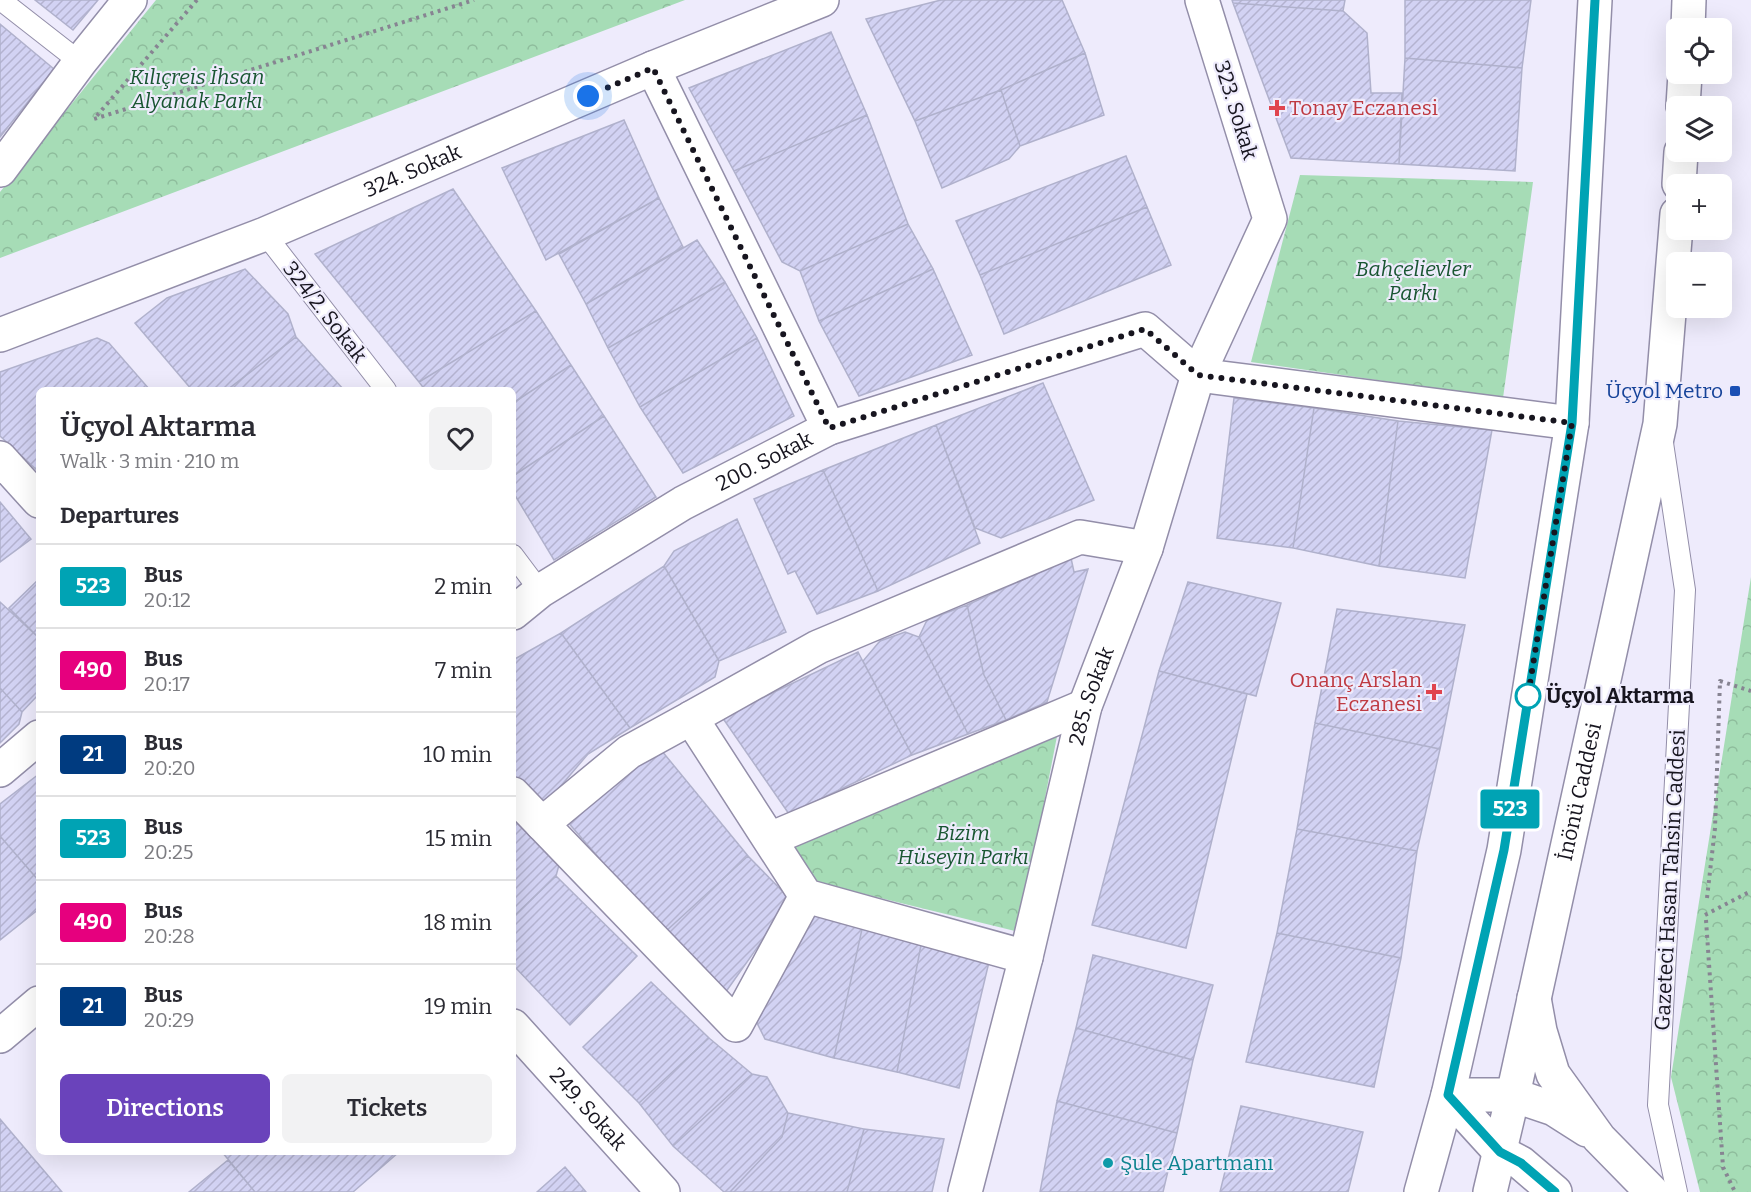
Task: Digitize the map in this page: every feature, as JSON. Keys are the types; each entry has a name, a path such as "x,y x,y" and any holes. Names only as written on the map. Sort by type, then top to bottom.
{"street":[{"path":"0,170 80,62 130,0"},
{"name":"324. Sokak","path":"0,335 265,234 653,68 822,0"},
{"name":"323. Sokak","path":"1202,0 1270,219"},
{"path":"1420,1192 1448,1095 1504,850 1572,423 1595,0"},
{"path":"1688,18 1689,0"},
{"path":"653,68 829,428"},
{"name":"285. Sokak","path":"965,1192 1026,957 1085,706 1146,548 1198,375 1270,219"},
{"name":"İnönü Caddesi","path":"1490,1192 1660,424 1675,240"},
{"name":"200. Sokak","path":"516,611 540,591 683,503 829,428 1145,329 1198,375"},
{"path":"1198,375 1572,423"},
{"path":"0,458 36,498"},
{"path":"542,824 629,752 818,647 1080,537 1146,548"},
{"path":"770,839 1085,706"},
{"path":"691,718 806,896 1026,957"},
{"path":"0,770 36,740"},
{"path":"516,797 736,1024 806,896"},
{"path":"1534,998 1540,1031 1553,1074 1599,1138 1652,1192"},
{"path":"0,1036 36,1006"},
{"name":"249. Sokak","path":"516,1029 663,1192"},
{"path":"1448,1095 1513,1095 1554,1109 1599,1138"},
{"path":"1448,1095 1500,1152 1521,1163 1555,1192"}],"lane":[{"path":"2,1 80,62"},
{"name":"324/2. Sokak","path":"265,234 384,387"},
{"name":"Gazeteci Hasan Tahsin Caddesi","path":"1660,424 1684,590 1658,1105 1677,1192"},
{"path":"516,559 540,591"}],"path":[{"path":"197,0 94,119 474,0"},
{"path":"1735,1192 1723,1167 1706,915 1715,828 1720,681 1751,691"},
{"path":"1706,915 1751,891"}],"green space":[{"name":"Kılıçreis İhsan Alyanak Parkı","path":"156,0 685,0 0,258 0,192"},
{"name":"Bahçelievler Parkı","path":"1300,175 1533,182 1503,398 1251,362"},
{"path":"1751,577 1751,1192 1700,1192 1671,1077"},
{"name":"Bizim Hüseyin Parkı","path":"1059,726 1019,932 815,882 783,843"}],"building":[{"path":"35,0 98,0 73,30"},
{"path":"941,0 1062,0 1085,53 1001,90 915,121 866,19"},
{"path":"1232,0 1345,0 1343,11 1233,3"},
{"path":"1405,0 1531,0 1522,68 1405,58"},
{"path":"1233,3 1343,11 1367,33 1371,93 1402,93 1399,164 1291,158"},
{"path":"0,24 54,69 0,137"},
{"path":"831,32 867,115 734,171 689,88"},
{"path":"1085,53 1104,115 1020,146 1001,90"},
{"path":"1405,58 1522,68 1515,171 1399,164"},
{"path":"1001,90 1020,146 1009,159 942,188 915,121"},
{"path":"867,115 908,224 800,271 782,262 734,171"},
{"path":"624,120 659,198 546,260 502,168"},
{"path":"1126,156 1147,207 980,275 956,221"},
{"path":"453,189 536,311 419,382 315,254"},
{"path":"659,198 683,247 586,304 559,254"},
{"path":"1147,207 1171,265 1004,334 980,275"},
{"path":"908,224 933,269 819,321 800,271"},
{"path":"697,240 725,282 608,348 586,304"},
{"path":"245,269 288,314 296,337 231,387 189,387 135,323 167,298"},
{"path":"933,269 972,355 859,396 819,321"},
{"path":"725,282 757,338 640,407 608,348"},
{"path":"536,311 571,365 516,401 516,387 423,387 419,382"},
{"path":"296,337 341,387 231,387"},
{"path":"97,338 109,343 147,387 36,387 36,469 0,436 0,372"},
{"path":"757,338 794,416 683,473 640,407"},
{"path":"571,365 604,416 516,474 516,401"},
{"path":"1043,383 1094,500 1001,538 975,528 936,425"},
{"path":"1234,398 1314,408 1293,548 1217,538"},
{"path":"1314,408 1398,421 1379,566 1293,548"},
{"path":"604,416 656,497 554,560 516,497 516,474"},
{"path":"1398,421 1492,430 1465,578 1379,566"},
{"path":"936,425 980,543 878,591 823,470"},
{"path":"823,470 878,591 817,614 795,571 788,574 754,499"},
{"path":"0,502 31,539 0,562"},
{"path":"737,519 786,632 719,661 664,566 674,551"},
{"path":"1071,558 1074,572 1088,569 1047,702 1006,720 984,675 967,605"},
{"path":"664,566 719,661 715,677 630,728 561,633"},
{"path":"36,582 36,635 9,608"},
{"path":"1188,582 1281,603 1256,696 1159,671"},
{"path":"0,602 36,635 36,697 22,712 0,688"},
{"path":"967,605 984,675 1006,720 968,734 919,637 927,620"},
{"path":"1337,609 1465,625 1440,749 1315,723"},
{"path":"905,632 919,637 968,734 912,755 863,661 880,641"},
{"path":"561,633 630,728 588,754 542,808 516,780 516,658"},
{"path":"858,652 912,755 789,814 722,717"},
{"path":"1159,671 1247,694 1186,948 1092,925"},
{"path":"0,688 22,712 19,724 0,743"},
{"path":"1315,723 1440,749 1417,851 1297,829"},
{"path":"657,745 748,856 664,933 566,820"},
{"path":"36,776 36,878 0,836 0,804"},
{"path":"516,820 559,865 556,876 516,914"},
{"path":"1297,829 1417,851 1401,958 1277,933"},
{"path":"0,836 36,878 36,911 0,940"},
{"path":"748,856 791,900 725,993 664,933"},
{"path":"556,876 637,956 570,1025 516,968 516,914"},
{"path":"811,911 862,929 834,1058 765,1039 755,1019"},
{"path":"862,929 921,945 897,1072 834,1058"},
{"path":"1277,933 1401,958 1374,1087 1246,1062"},
{"path":"921,945 989,962 959,1088 897,1072"},
{"path":"1093,955 1213,985 1193,1060 1076,1028"},
{"path":"651,982 709,1038 639,1103 583,1047"},
{"path":"1076,1028 1193,1060 1177,1133 1057,1101"},
{"path":"709,1038 752,1074 673,1146 639,1103"},
{"path":"752,1074 767,1077 788,1113 782,1137 730,1192 724,1192 673,1146"},
{"name":"Şule Apartmanı","path":"1057,1101 1177,1133 1163,1192 1040,1192"},
{"path":"1241,1106 1363,1132 1348,1192 1220,1192"},
{"path":"788,1113 864,1129 847,1192 730,1192 782,1137"},
{"path":"0,1119 62,1192 0,1192"},
{"path":"864,1129 944,1139 932,1192 847,1192"},
{"path":"224,1155 396,1155 353,1192 255,1192"},
{"path":"228,1160 255,1192 189,1192"},
{"path":"565,1167 586,1192 537,1192"}],"bus line":[{"name":"523","path":"1555,1192 1521,1163 1500,1152 1448,1095 1504,850 1572,423 1595,0"}],"place":[{"name":"Tonay Eczanesi","path":"1277,108"},
{"name":"Üçyol Metro","path":"1735,391"},
{"name":"Onanç Arslan Eczanesi","path":"1434,692"},
{"name":"Üçyol Aktarma","path":"1528,696"},
{"name":"Şule Apartmanı","path":"1108,1163"}],"route":[{"path":"588,96 653,68 829,428 1145,329 1198,375 1572,423 1528,696"}]}
